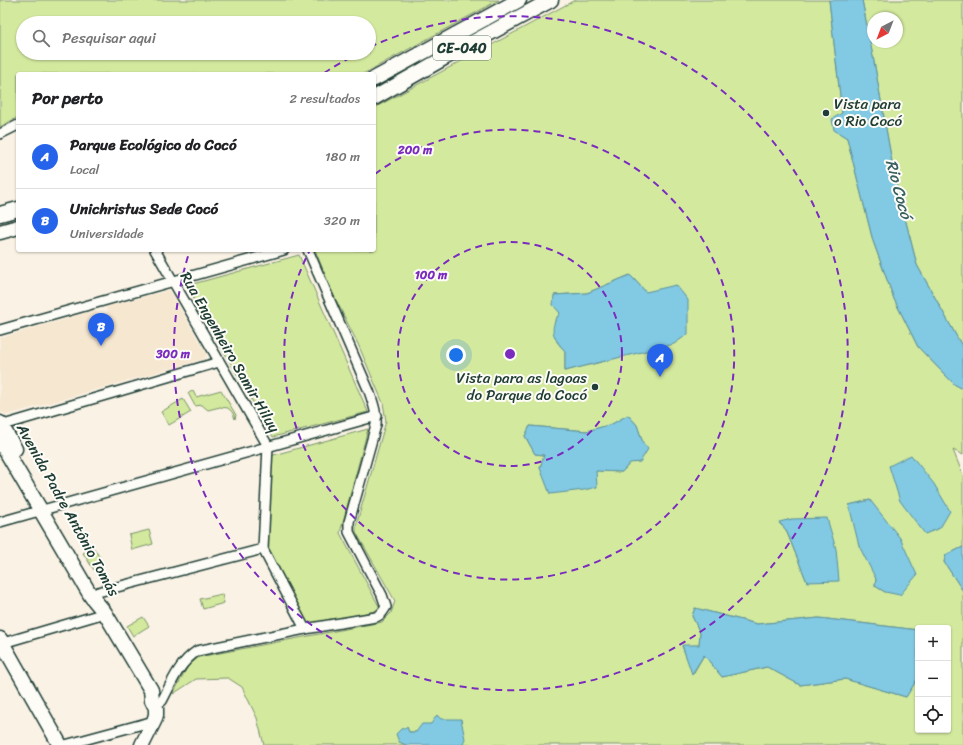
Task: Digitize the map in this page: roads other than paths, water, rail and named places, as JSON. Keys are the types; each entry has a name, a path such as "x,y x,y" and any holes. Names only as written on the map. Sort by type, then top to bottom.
{"main road":[{"name":"CE-040","path":"376,79 519,0"},
{"name":"CE-040","path":"376,97 427,67 551,0"},
{"path":"427,67 426,62 430,56 453,42 461,33"},
{"path":"376,96 396,80 399,72 393,69"},
{"path":"0,214 16,210"},
{"path":"0,232 16,228"},
{"name":"Avenida Padre Antônio Tomás","path":"0,425 91,596 105,613 151,690 152,700 156,708 154,721"},
{"name":"Avenida Padre Antônio Tomás","path":"0,441 98,592 105,613"},
{"path":"1,641 60,745"},
{"name":"Avenida Padre Antônio Tomás","path":"151,690 159,695 162,701"},
{"path":"144,745 163,722 165,714 162,701"},
{"path":"144,745 154,721"}],"street":[{"path":"0,134 16,126"},
{"name":"Rua Engenheiro Samir Hiluy","path":"156,252 268,446 263,549"},
{"path":"0,330 277,252"},
{"path":"162,701 178,668 191,655 198,651 305,629 380,616 386,607 382,595 349,532 349,522 376,425 377,416 369,391 309,252"},
{"path":"0,425 220,362"},
{"path":"0,522 377,416"},
{"path":"98,592 263,549 305,629"},
{"path":"1,641 105,613"},
{"path":"65,745 154,721"}],"water":[{"name":"Rio Cocó","path":"829,0 862,0 867,26 867,48 871,48 895,179 917,265 963,348 963,389 954,384 918,347 894,299 873,241 847,138 834,130 832,119 842,113"},
{"path":"630,275 646,292 676,285 688,300 688,334 674,344 565,371 565,351 557,342 553,329 556,319 560,313 553,305 554,295 587,293"},
{"path":"628,415 637,425 643,443 648,449 640,462 630,463 622,472 596,471 597,487 550,494 540,468 544,455 535,454 525,436 530,426 587,431 612,424"},
{"path":"911,455 934,484 950,511 940,528 925,534 900,501 889,466"},
{"path":"870,500 900,538 917,575 900,595 885,592 875,586 876,579 859,546 849,505"},
{"path":"827,518 836,549 839,581 807,582 786,530 779,522 792,519"},
{"path":"963,547 963,591 944,562 946,555"},
{"path":"695,608 757,624 819,618 915,630 915,683 906,697 845,679 800,685 767,667 722,677 704,655 692,674 682,645 699,645 700,633 692,616"},
{"path":"437,715 441,719 461,719 465,739 463,743 464,745 406,745 399,742 396,734 401,729 407,727 409,732 416,732 422,724 431,724"}],"place":[{"name":"Vista para o Rio Cocó","path":"826,113"},
{"name":"Unichristus Sede Cocó","path":"101,346"},
{"name":"Parque Ecológico do Cocó","path":"660,377"},
{"name":"Vista para as lagoas do Parque do Cocó","path":"595,387"}]}
